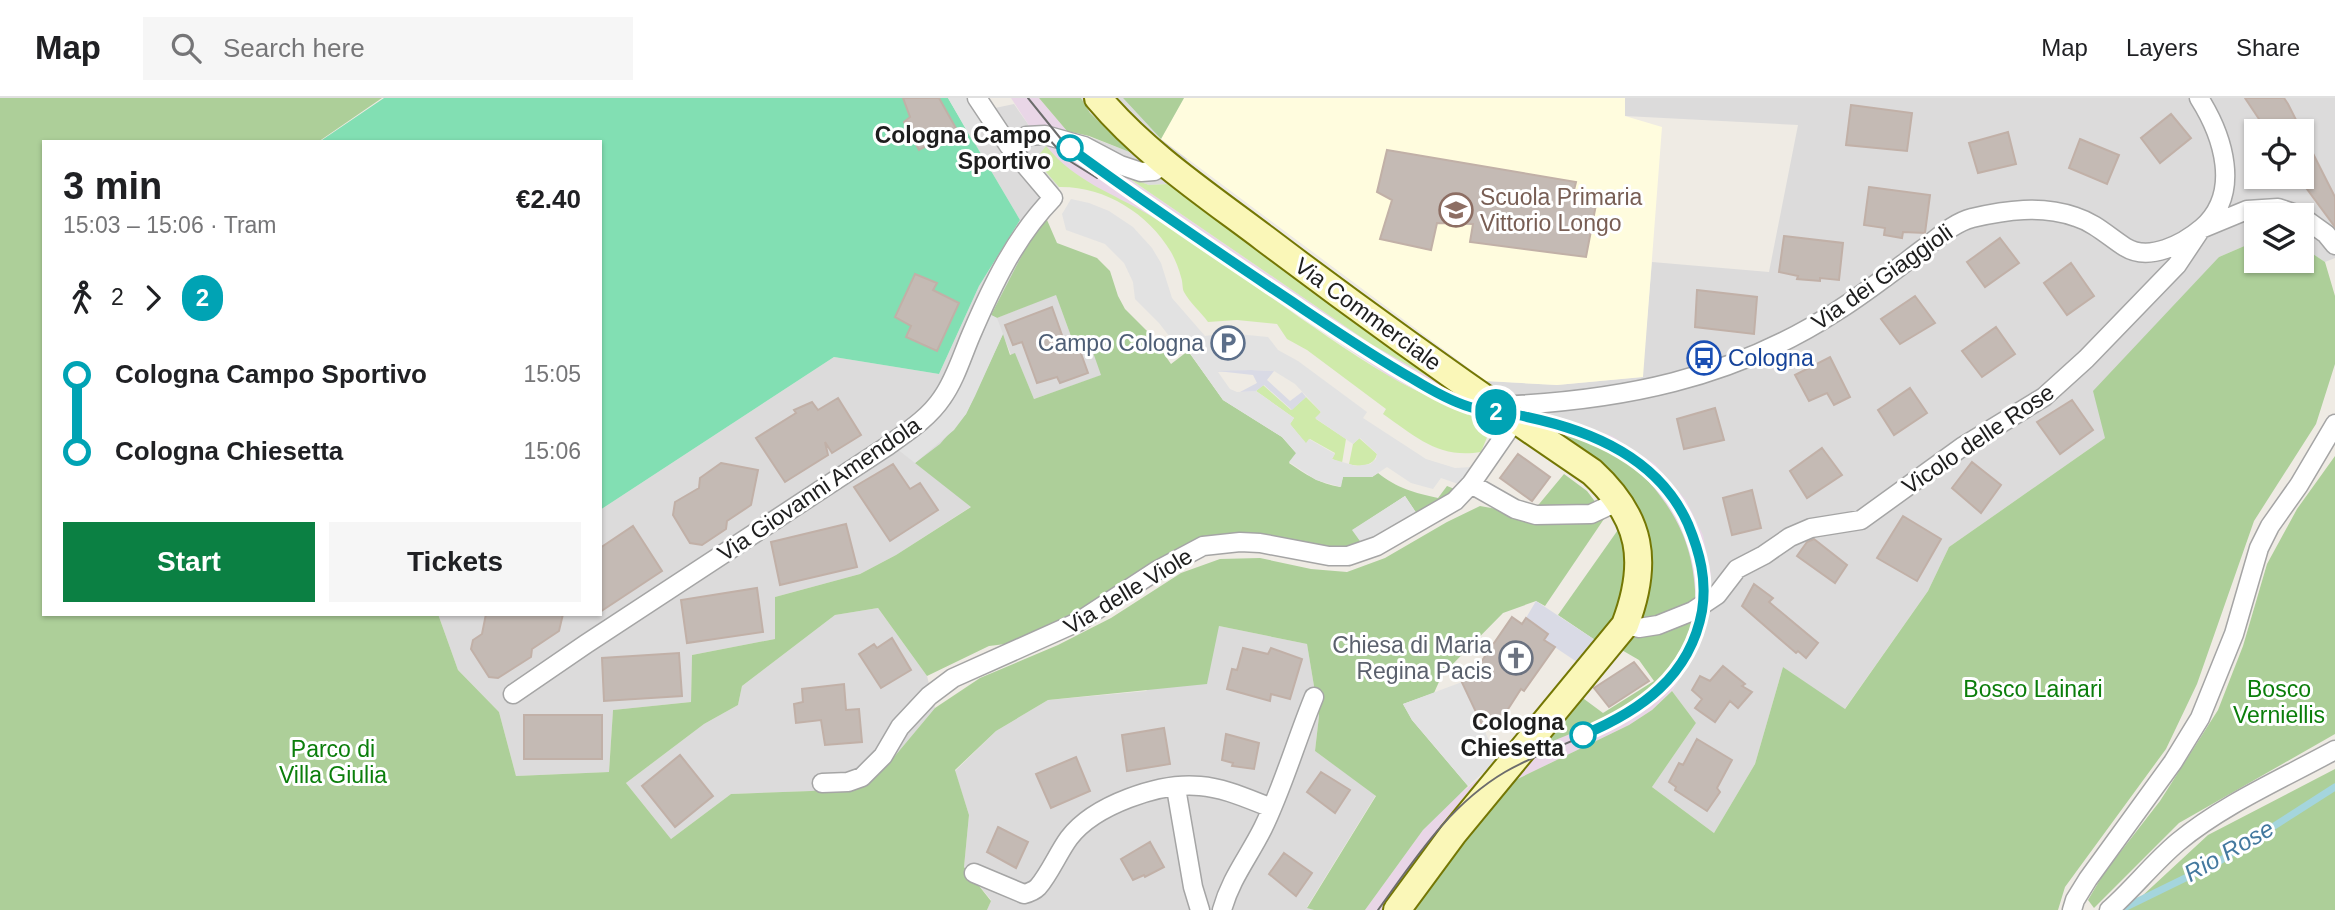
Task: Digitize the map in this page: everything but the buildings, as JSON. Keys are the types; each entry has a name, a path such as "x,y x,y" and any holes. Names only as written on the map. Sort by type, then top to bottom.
{"main road":[{"name":"Via Commerciale","path":"1098,98 1111,114 1167,163 1332,289 1592,472 1619,501 1633,527 1639,557 1636,591 1625,625 1453,834 1397,910"}],"street":[{"name":"Via Giovanni Amendola","path":"513,694 886,447 928,415 943,398 984,304 1010,254 1033,218 1053,198 1009,146 977,98"},
{"name":"Via dei Giaggioli","path":"1506,413 1641,392 1744,360 1784,342 1830,315 1962,221 2024,209 2060,212 2092,223 2127,248 2143,253 2165,250 2201,229 2217,212 2223,194 2225,163 2220,140 2199,98"},
{"path":"1009,146 1026,135 1045,135 1084,146 1120,165 1141,172 1154,171 1167,163"},
{"path":"2201,229 2244,211"},
{"path":"2314,226 2334,243"},
{"name":"Vicolo delle Rose","path":"1625,625 1639,628 1658,625 1693,611 1717,595 1737,569 1790,537 1811,528 1861,520 1962,447 2044,397 2144,301 2177,265 2201,229"},
{"name":"Via delle Viole","path":"822,783 848,782 862,777 883,756 900,727 929,696 953,678 1078,622 1187,553 1203,546 1240,542 1277,545 1329,556 1362,553 1445,508 1471,484 1506,413"},
{"path":"2072,910 2088,879 2174,762 2200,718 2234,634 2259,548 2270,526 2335,424"},
{"path":"1471,484 1515,509 1536,515 1591,514 1619,501"},
{"path":"1222,910 1228,887 1272,808 1314,698"},
{"path":"2109,910 2177,843 2197,828 2335,750"},
{"path":"974,873 1024,894 1037,889 1073,832 1093,816 1136,796 1198,786 1229,791 1272,808"},
{"path":"1176,788 1193,887 1200,910"}],"shaded area":[{"path":"948,98 988,98 995,108 1014,104 1030,127 1087,136 1130,152 1090,113 1081,98 1123,98 1161,139 1187,159 1168,184 1149,185 1096,161 1039,164 1059,187 991,315 997,318 1056,294 1072,339 1089,340 1102,375 1034,399 1015,354 1011,355 1003,335 972,506 896,555 860,574 775,597 775,639 692,655 691,702 613,710 609,772 516,776 499,712 458,670 439,616 602,616 602,509 834,357 939,374 979,286 1020,220"},
{"path":"948,98 971,98 988,128 972,140"},
{"path":"1011,98 1039,98 1067,131 1030,127"},
{"name":"Scuola Primaria Vittorio Longo","path":"1184,98 1625,98 1625,116 1662,127 1643,377 1557,385 1486,381 1161,139"},
{"path":"1625,98 2335,98 2335,258 2325,262 2314,255 2314,203 2244,203 2244,246 2219,257 2105,438 1949,547 1928,591 1844,710 1783,667 1755,764 1714,833 1652,787 1696,723 1672,691 1699,646 1710,612 1711,574 1567,421 1518,411 1486,381 1557,385 1642,377 1652,262 1769,272 1798,125 1625,116"},
{"path":"1046,146 1096,161 1127,177 1371,344 1443,385 1486,418 1444,404 1390,377 1151,216 1084,181 1061,164"},
{"name":"Campo Cologna","path":"1071,199 1109,211 1133,227 1152,248 1161,263 1172,298 1205,336 1237,334 1268,337 1278,350 1298,361 1367,412 1363,418 1426,459 1455,468 1473,467 1461,485 1441,478 1433,489 1411,483 1387,467 1372,477 1343,477 1341,487 1316,480 1289,462 1296,453 1282,437 1223,400 1182,342 1176,345 1135,299 1133,282 1124,263 1105,244 1066,230 1062,214","holes":["1274,371 1295,384 1321,412 1315,418 1353,444 1360,438 1377,454 1376,459 1370,464 1356,466 1332,459 1335,454 1309,439 1306,443 1290,424 1294,418 1256,391 1237,392 1230,389 1218,372"]},
{"path":"991,315 997,318 1003,334 966,414 954,430 915,463 897,449 963,378"},
{"path":"1217,371 1274,371 1267,380 1290,401 1302,392 1306,397 1292,410 1264,385 1256,391 1240,392 1257,383 1253,375"},
{"path":"1518,411 1567,421 1612,436 1655,464 1686,500 1703,535 1711,574 1710,594 1696,604 1616,453 1538,427"},
{"path":"1405,496 1419,517 1365,548 1352,530"},
{"path":"1536,601 1598,642 1580,664 1544,640 1548,634 1526,618"},
{"path":"878,608 927,676 935,708 889,763 864,786 731,794 671,839 626,783 704,724 738,705 742,686 835,615"},
{"path":"1710,612 1699,646 1672,691 1652,710 1629,725 1501,787 1532,750 1624,710 1660,679 1678,655 1693,619"},
{"path":"1219,626 1307,644 1319,716 1315,751 1376,795 1307,907 1314,910 987,910 991,900 964,867 969,815 955,771 996,731 1048,700 1146,691"},
{"path":"1462,682 1498,760 1468,786 1412,720 1403,704"},
{"path":"1483,775 1487,781 1388,910 1365,910 1423,830 1451,801"}],"green space":[{"name":"Parco di Villa Giulia","path":"0,98 382,98 321,140 42,140 42,616 439,616 458,670 499,712 516,776 609,772 613,710 691,702 692,655 775,639 775,597 860,574 896,555 971,507 915,463 940,444 966,414 1003,334 1010,355 1015,353 1034,399 1101,375 1089,341 1072,339 1056,295 997,318 991,315 1035,230 1047,220 1057,243 1097,258 1110,271 1125,309 1151,335 1171,364 1188,351 1223,400 1282,437 1297,454 1289,463 1307,475 1340,487 1343,477 1372,477 1378,473 1406,489 1438,498 1447,486 1457,490 1419,517 1405,496 1353,530 1365,548 1350,552 1230,536 1021,642 989,646 927,676 878,608 835,615 742,686 738,705 704,724 626,783 671,839 731,794 864,786 889,763 935,708 980,678 1058,645 1111,618 1181,573 1220,559 1260,558 1311,569 1347,572 1385,558 1480,506 1530,515 1564,474 1587,491 1606,516 1545,606 1536,601 1503,613 1442,675 1434,693 1403,704 1412,720 1468,786 1423,830 1365,910 1307,908 1376,796 1315,751 1319,716 1307,644 1219,626 1207,684 1048,700 996,731 955,770 969,815 964,867 991,901 987,910 0,910"},
{"path":"384,98 948,98 1020,220 979,286 939,374 834,357 602,509 602,140 322,140"},
{"path":"1039,98 1081,98 1090,113 1132,153 1089,136 1067,131"},
{"path":"1123,98 1184,98 1161,139"},
{"path":"1046,146 1082,178 1181,235 1389,376 1436,400 1486,418 1488,435 1481,452 1453,452 1417,438 1383,414 1386,409 1307,350 1287,339 1277,324 1237,320 1208,322 1184,292 1172,255 1150,225 1123,204 1108,197 1092,191 1059,187 1039,164 1039,155"},
{"path":"1127,177 1149,185 1168,184 1443,385 1371,344"},
{"name":"Bosco Lainari","path":"2244,246 2244,273 2314,273 2314,255 2325,262 2335,296 2335,364 2316,424 2254,521 2197,684 2166,749 2065,887 2058,910 1410,910 1501,787 1629,725 1652,710 1672,691 1696,723 1652,787 1714,833 1755,764 1783,667 1845,709 1928,591 1949,547 2105,438 2093,391 2219,257"},
{"path":"1263,385 1291,410 1306,397 1321,412 1316,419 1346,439 1342,463 1332,459 1335,453 1310,439 1306,444 1290,424 1294,418 1256,391"},
{"path":"1538,427 1587,441 1615,453 1632,465 1650,484 1681,529 1693,571 1696,604 1657,619 1635,619 1644,542"},
{"path":"1359,438 1377,454 1369,464 1361,466 1349,464 1353,444"},
{"name":"Bosco Verniellis","path":"2335,456 2335,734 2179,823 2094,908 2088,900 2104,873 2160,801 2218,710 2243,646 2267,564 2297,509"},
{"path":"1620,527 1629,567 1613,623 1598,642 1558,615"},
{"path":"1693,619 1683,645 1666,672 1644,695 1610,716 1532,750 1580,696 1603,713 1654,681 1639,660 1620,649 1632,633"},
{"path":"2335,769 2335,910 2127,910 2208,835"}],"waterway":[{"name":"Rio Rose","path":"2120,910 2218,862 2335,787"}],"tram line":[{"path":"1028,98 1061,139 1092,165 1290,302 1412,379 1468,407 1530,417 1588,435 1613,446 1634,460 1653,476 1670,496 1698,551 1704,583 1701,616 1690,647 1672,675 1655,693 1615,721 1527,761 1485,785 1434,834 1378,910"},
{"path":"1046,136 1068,160 1097,178"},
{"name":"2","path":"1070,148 1144,201 1410,378 1470,407 1528,417 1594,436 1625,451 1644,466 1661,485 1685,517 1701,559 1704,578 1699,629 1689,649 1661,688 1622,718 1583,735"}],"place":[{"name":"Cologna Campo Sportivo","path":"1070,148"},
{"name":"Scuola Primaria Vittorio Longo","path":"1456,210"},
{"name":"Campo Cologna","path":"1228,343"},
{"name":"Cologna","path":"1704,358"},
{"name":"Chiesa di Maria Regina Pacis","path":"1516,658"},
{"name":"Cologna Chiesetta","path":"1583,735"}]}
